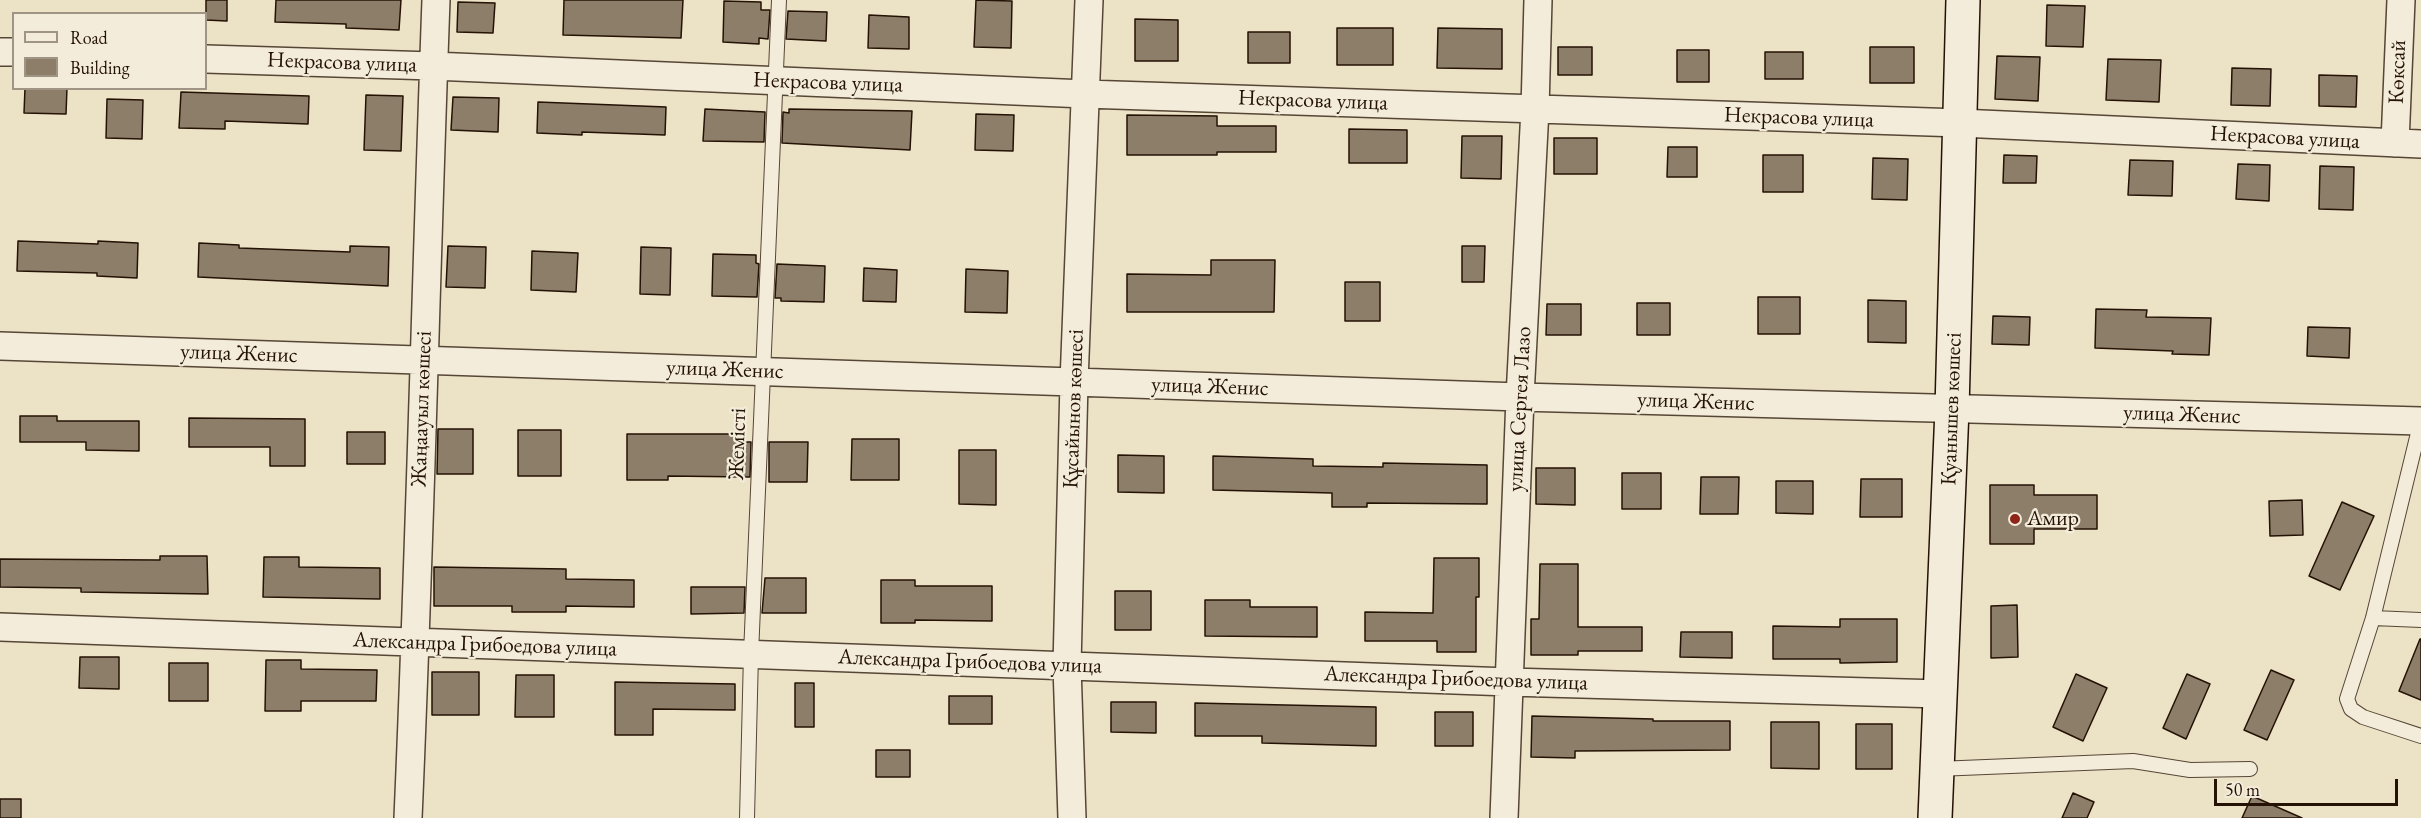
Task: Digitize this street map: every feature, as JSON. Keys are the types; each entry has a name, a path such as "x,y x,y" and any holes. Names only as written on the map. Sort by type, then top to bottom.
{"street":[{"name":"Жаңаауыл көшесі","path":"408,818 416,642 436,0"},
{"name":"Құсайынов көшесі","path":"1072,818 1067,666 1074,382 1089,0"},
{"name":"улица Сергея Лазо","path":"1504,818 1538,0"},
{"name":"Қуанышев көшесі","path":"1935,818 1952,409 1963,0"},
{"name":"Көксай","path":"2400,0 2408,144"},
{"name":"Некрасова улица","path":"207,58 1085,94 1960,123 2408,144"},
{"name":"улица Женис","path":"0,346 1520,398 2421,421"},
{"name":"Александра Грибоедова улица","path":"0,627 1509,682 1941,694"}],"lane":[{"name":"Жемісті","path":"747,818 762,372 779,0"},
{"path":"2421,421 2373,618 2347,699 2351,709 2363,717 2421,736"},
{"path":"2373,618 2421,620"},
{"path":"1937,769 2133,761 2190,770 2250,769"}],"building":[{"path":"206,0 227,0 227,21 207,20"},
{"path":"276,0 401,0 399,30 346,28 346,24 275,22"},
{"path":"564,0 683,0 681,38 563,35"},
{"path":"976,0 1012,1 1011,48 974,47"},
{"path":"724,1 761,2 761,10 770,10 768,39 759,38 759,44 723,42"},
{"path":"458,2 495,3 493,33 457,32"},
{"path":"2047,5 2085,6 2083,47 2046,46"},
{"path":"788,11 827,12 826,41 786,39"},
{"path":"869,15 909,17 909,49 868,48"},
{"path":"1135,19 1178,20 1178,61 1135,61"},
{"path":"1337,28 1393,28 1393,65 1337,65"},
{"path":"1438,28 1502,29 1502,69 1437,68"},
{"path":"1248,32 1290,32 1290,63 1248,63"},
{"path":"1558,47 1592,47 1592,75 1558,75"},
{"path":"1870,47 1914,47 1914,83 1870,83"},
{"path":"1677,50 1709,50 1709,82 1677,82"},
{"path":"1765,52 1803,52 1803,79 1765,79"},
{"path":"1997,56 2040,57 2038,101 1995,99"},
{"path":"2108,59 2161,60 2159,102 2106,100"},
{"path":"2232,68 2271,69 2270,106 2231,105"},
{"path":"2319,75 2357,76 2356,107 2319,106"},
{"path":"25,90 67,90 66,114 24,113"},
{"path":"181,92 309,96 308,124 225,121 225,129 179,128"},
{"path":"366,95 403,96 401,151 364,150"},
{"path":"453,97 499,98 498,132 451,130"},
{"path":"107,99 143,100 142,139 106,138"},
{"path":"538,102 666,107 665,135 537,133"},
{"path":"705,109 765,112 764,142 703,141"},
{"path":"789,109 912,111 910,150 782,143 783,112 789,113"},
{"path":"976,114 1014,115 1013,151 975,150"},
{"path":"1127,115 1217,116 1217,126 1276,126 1276,152 1217,152 1217,155 1127,155"},
{"path":"1349,129 1407,130 1407,163 1349,163"},
{"path":"1462,136 1502,136 1501,179 1461,178"},
{"path":"1554,138 1597,138 1597,174 1554,174"},
{"path":"1668,147 1697,147 1697,177 1667,177"},
{"path":"1763,155 1803,155 1803,192 1763,192"},
{"path":"2004,155 2037,156 2036,183 2003,183"},
{"path":"1873,158 1908,159 1907,200 1872,199"},
{"path":"2130,160 2173,161 2172,196 2128,195"},
{"path":"2238,164 2270,165 2269,201 2236,199"},
{"path":"2320,166 2354,167 2353,210 2319,209"},
{"path":"18,241 138,243 137,278 97,276 97,273 17,271"},
{"path":"199,243 239,245 239,248 350,252 350,246 389,247 388,286 198,277"},
{"path":"448,246 486,247 485,288 446,287"},
{"path":"1462,246 1485,246 1484,282 1462,282"},
{"path":"641,247 671,248 670,295 640,294"},
{"path":"532,251 578,253 576,292 531,290"},
{"path":"713,254 756,255 756,263 759,264 757,297 712,296"},
{"path":"1211,260 1275,260 1274,312 1127,312 1127,274 1211,275"},
{"path":"777,264 825,266 824,302 781,301 781,298 775,298"},
{"path":"864,268 897,270 896,302 863,301"},
{"path":"966,269 1008,271 1007,313 965,312"},
{"path":"1345,282 1380,282 1380,321 1345,321"},
{"path":"1758,297 1800,297 1800,334 1758,334"},
{"path":"1868,300 1906,301 1906,343 1868,342"},
{"path":"1637,303 1670,303 1670,335 1637,335"},
{"path":"1547,304 1581,304 1581,335 1546,335"},
{"path":"2096,309 2147,310 2146,317 2211,318 2209,355 2095,348"},
{"path":"1993,316 2030,317 2029,345 1992,344"},
{"path":"2308,327 2350,328 2349,358 2307,356"},
{"path":"20,416 57,416 57,421 139,421 139,451 86,450 86,442 20,442"},
{"path":"189,418 305,419 305,466 270,466 270,447 189,447"},
{"path":"438,429 473,429 473,474 437,474"},
{"path":"518,430 561,430 561,476 518,476"},
{"path":"347,432 385,432 385,464 347,464"},
{"path":"627,434 743,434 743,442 751,442 750,477 668,476 668,480 627,480"},
{"path":"852,439 899,439 899,480 851,480"},
{"path":"769,442 808,442 807,482 769,482"},
{"path":"959,450 996,450 996,505 959,504"},
{"path":"1118,455 1164,456 1164,493 1118,492"},
{"path":"1213,456 1313,459 1313,466 1383,467 1383,463 1487,465 1487,504 1367,503 1367,507 1332,507 1332,493 1213,490"},
{"path":"1536,468 1575,468 1575,505 1536,504"},
{"path":"1622,473 1661,473 1661,509 1622,509"},
{"path":"1701,477 1739,477 1738,514 1700,514"},
{"path":"1861,479 1902,479 1902,517 1860,517"},
{"path":"1776,481 1813,481 1813,514 1776,513"},
{"path":"1990,485 2034,485 2034,495 2097,495 2097,529 2034,529 2034,544 1990,544"},
{"path":"2302,500 2303,535 2270,536 2269,501"},
{"path":"2342,502 2374,516 2340,590 2309,576"},
{"path":"160,556 207,556 208,594 81,592 81,588 0,587 0,559 160,560"},
{"path":"264,557 299,557 299,567 380,568 380,599 263,597"},
{"path":"1434,558 1479,558 1476,652 1437,652 1437,641 1365,641 1365,612 1433,613"},
{"path":"1540,564 1578,564 1578,627 1642,627 1642,651 1578,651 1578,655 1531,655 1531,619 1539,619"},
{"path":"434,567 566,569 566,579 634,580 634,607 566,606 566,612 512,612 512,606 434,606"},
{"path":"765,578 806,578 806,613 762,613"},
{"path":"881,580 915,580 915,586 992,586 992,621 915,620 915,623 881,623"},
{"path":"691,587 745,587 744,613 691,614"},
{"path":"1115,591 1151,591 1151,630 1115,630"},
{"path":"1205,600 1250,600 1250,607 1317,607 1317,637 1205,636"},
{"path":"2017,605 2018,657 1991,658 1991,606"},
{"path":"1840,619 1897,619 1897,662 1840,663 1840,659 1773,659 1773,626 1840,627"},
{"path":"1681,632 1732,632 1732,658 1680,657"},
{"path":"2421,639 2421,700 2399,691"},
{"path":"80,657 119,657 119,689 79,688"},
{"path":"266,660 301,660 301,669 377,670 376,701 301,701 301,711 265,711"},
{"path":"169,663 208,663 208,701 169,701"},
{"path":"2271,670 2294,680 2267,740 2244,730"},
{"path":"432,672 479,672 479,715 432,715"},
{"path":"2076,674 2107,688 2083,741 2053,727"},
{"path":"2187,674 2210,684 2186,739 2163,728"},
{"path":"516,675 554,675 554,717 515,717"},
{"path":"615,682 735,684 735,710 653,709 653,735 615,735"},
{"path":"795,683 814,683 814,727 795,727"},
{"path":"949,696 992,696 992,724 949,724"},
{"path":"1111,702 1156,702 1156,733 1111,732"},
{"path":"1195,703 1376,707 1376,746 1262,743 1262,736 1195,736"},
{"path":"1435,712 1473,712 1473,746 1435,746"},
{"path":"1532,716 1653,719 1653,721 1730,721 1730,750 1575,751 1575,758 1531,757"},
{"path":"1771,722 1819,722 1819,769 1771,768"},
{"path":"1856,724 1892,724 1892,769 1856,769"},
{"path":"876,750 910,750 910,777 876,777"},
{"path":"2073,793 2094,802 2087,818 2062,818"},
{"path":"2252,796 2302,818 2242,818"},
{"path":"0,799 21,799 21,818 0,818"}],"place":[{"name":"Амир","path":"2015,519"}]}
